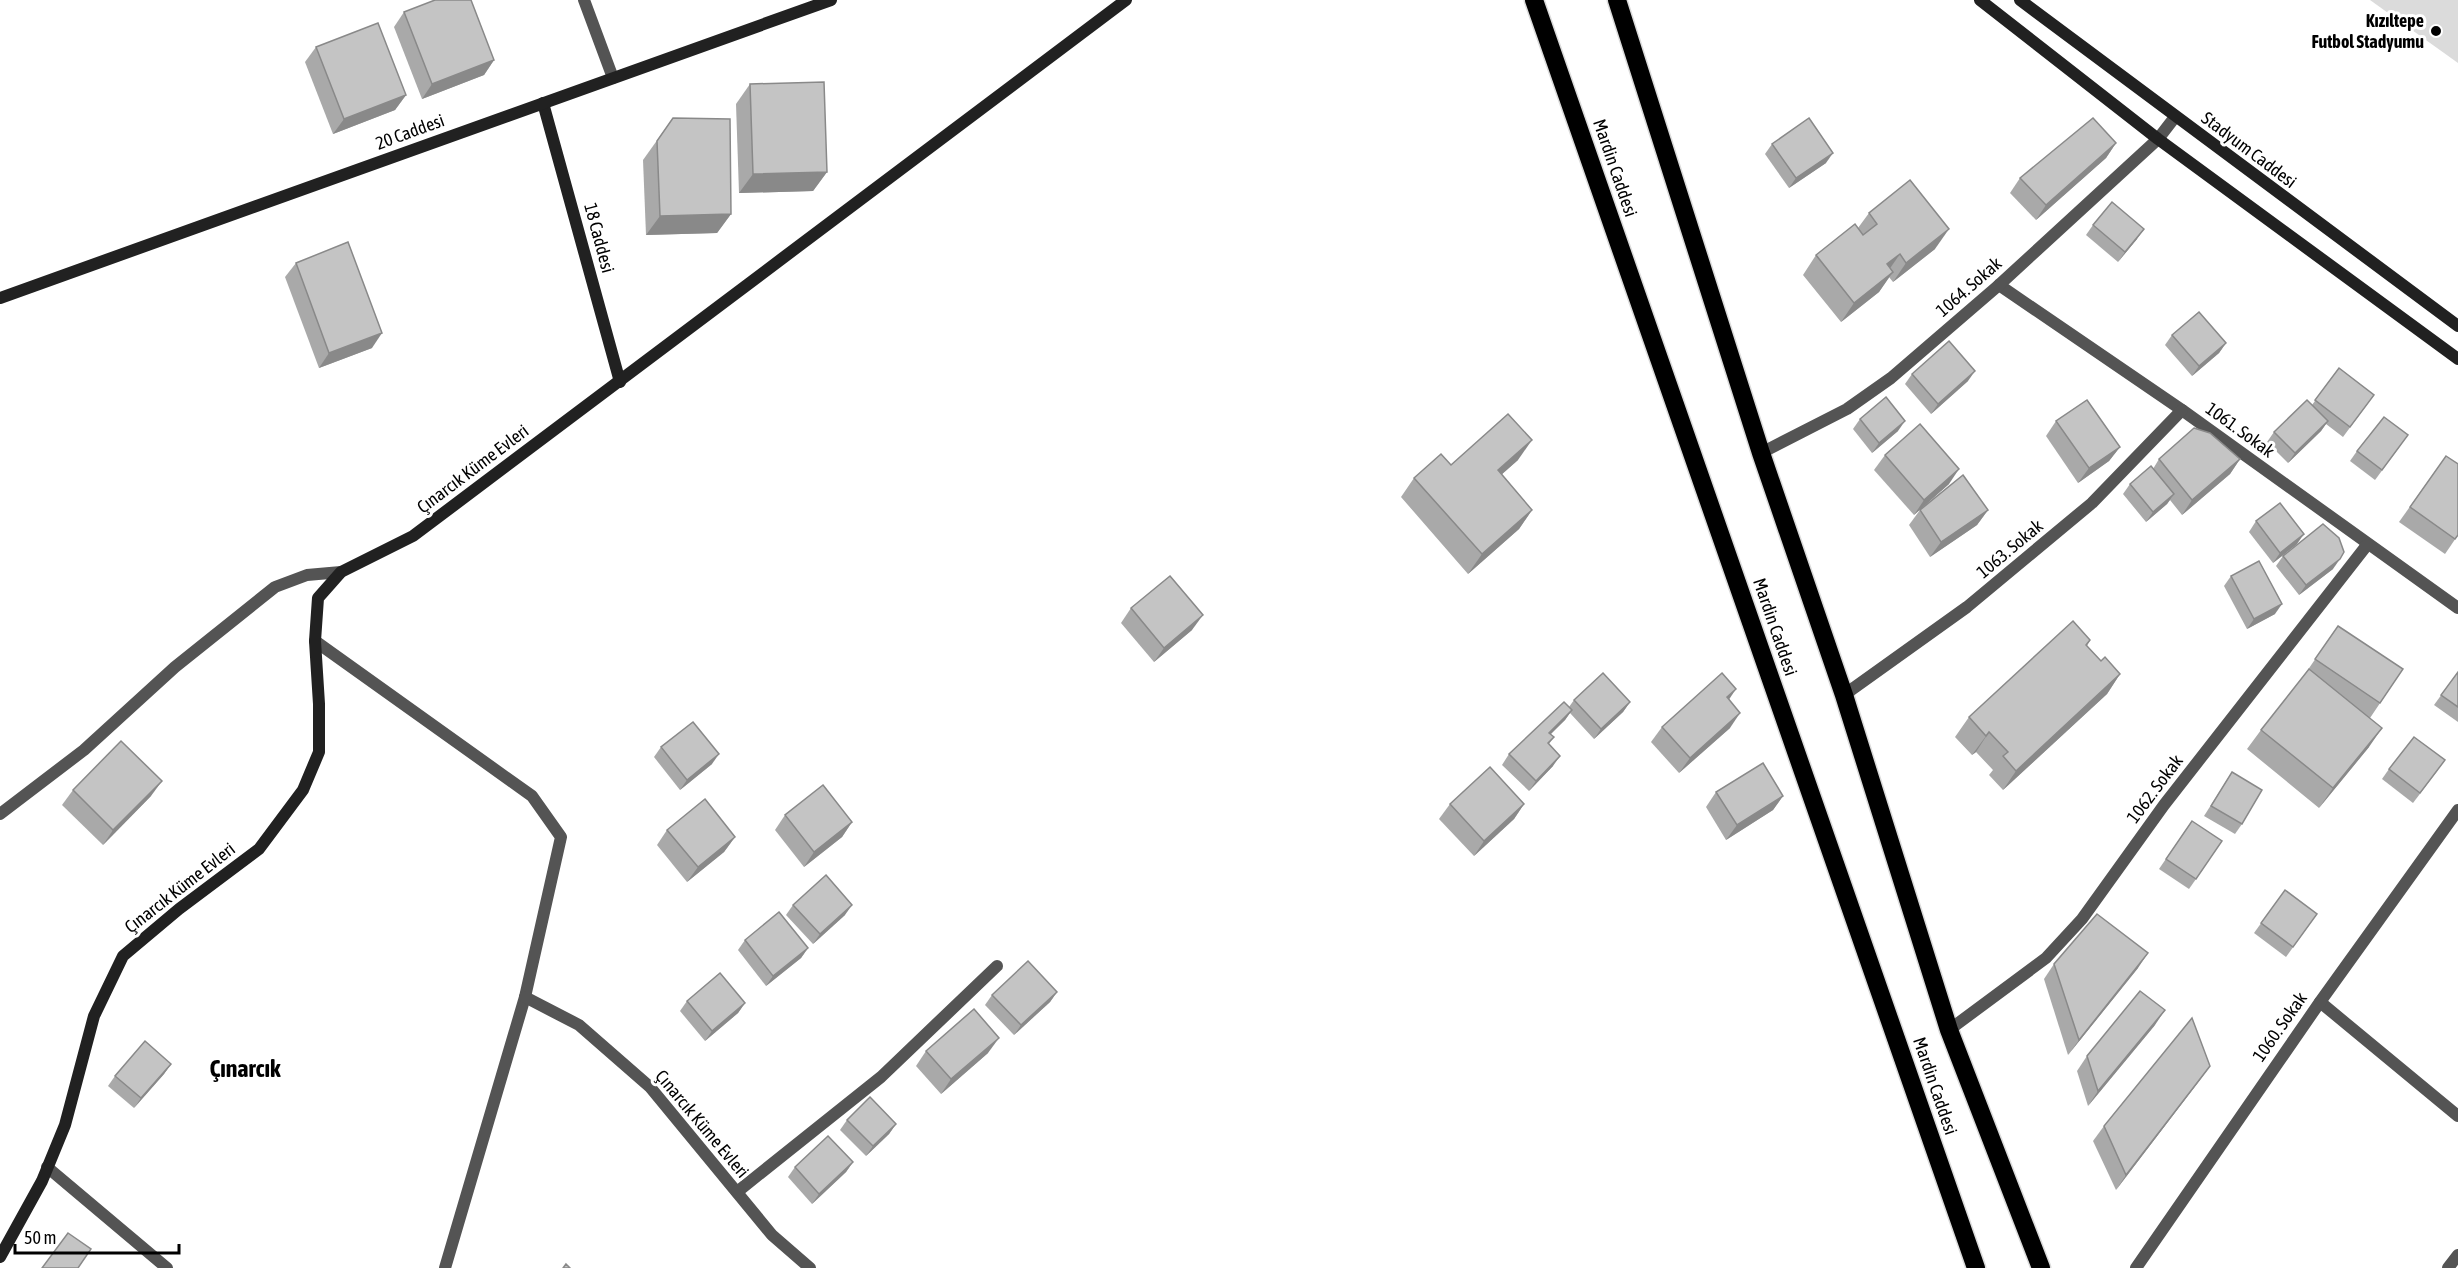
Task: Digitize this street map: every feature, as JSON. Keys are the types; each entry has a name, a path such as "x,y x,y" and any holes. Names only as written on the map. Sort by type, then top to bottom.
{"highway":[{"name":"Mardin Caddesi","path":"1534,0 1976,1268"},
{"name":"Mardin Caddesi","path":"1617,0 1761,453 1844,695 1949,1030 2042,1268"}],"street":[{"path":"584,0 613,78"},
{"name":"20 Caddesi","path":"1,294 831,0"},
{"name":"Çınarcık Küme Evleri","path":"0,814 84,750 175,667 275,587 307,575 341,572 413,536 1126,0"},
{"path":"1980,0 2158,139 2458,359"},
{"name":"Stadyum Caddesi","path":"2020,0 2458,326"},
{"name":"18 Caddesi","path":"543,103 620,382"},
{"name":"1064. Sokak","path":"1761,453 1847,409 1891,378 1999,285 2158,139 2175,117"},
{"name":"1061. Sokak","path":"1999,285 2182,410 2367,545 2458,608"},
{"name":"1063. Sokak","path":"1844,695 1967,607 2092,504 2182,410"},
{"name":"1062. Sokak","path":"1949,1030 2046,958 2082,919 2164,805 2367,545"},
{"name":"Çınarcık Küme Evleri","path":"0,1257 42,1181 65,1125 94,1016 123,956 179,909 259,849 303,790 319,752 315,641 318,598 341,572"},
{"path":"315,641 532,796 561,837 525,998 445,1268"},
{"name":"1060. Sokak","path":"2136,1268 2320,1002 2458,810"},
{"path":"737,1192 881,1077 997,966"},
{"name":"Çınarcık Küme Evleri","path":"525,998 579,1025 650,1087 772,1235 810,1268"},
{"path":"2320,1002 2458,1116"},
{"path":"47,1167 168,1268"},
{"path":"2448,1268 2458,1256"}],"shaded area":[{"name":"Kızıltepe Futbol Stadyumu","path":"2370,0 2458,0 2458,63"}],"building":[{"path":"435,0 471,0 494,60 432,84 404,12"},
{"path":"378,23 406,95 344,119 316,47"},
{"path":"824,82 827,172 753,174 750,84"},
{"path":"673,118 730,119 731,214 660,216 657,141"},
{"path":"1809,118 1833,153 1796,178 1772,144"},
{"path":"2093,118 2116,143 2046,205 2020,178"},
{"path":"1910,180 1949,229 1906,263 1900,254 1887,264 1893,272 1854,303 1816,255 1855,224 1863,235 1877,224 1869,213"},
{"path":"2112,202 2144,229 2125,252 2093,225"},
{"path":"348,242 382,333 329,353 296,263"},
{"path":"2199,312 2226,343 2199,366 2172,335"},
{"path":"1949,341 1975,371 1938,404 1912,374"},
{"path":"2339,368 2374,395 2350,427 2315,400"},
{"path":"1886,397 1905,421 1879,443 1860,419"},
{"path":"2087,400 2120,447 2089,468 2056,421"},
{"path":"2307,400 2328,421 2295,453 2274,432"},
{"path":"1508,414 1532,440 1498,470 1532,510 1482,554 1414,478 1441,454 1451,465"},
{"path":"2384,417 2408,435 2382,470 2357,451"},
{"path":"1920,424 1959,469 1924,500 1885,455"},
{"path":"2194,428 2210,433 2240,459 2192,500 2159,459"},
{"path":"2446,456 2458,464 2458,535 2455,539 2410,507"},
{"path":"2151,466 2174,494 2153,512 2130,484"},
{"path":"1963,475 1988,510 1941,542 1920,510"},
{"path":"2280,503 2304,534 2280,553 2256,521"},
{"path":"2323,524 2339,538 2344,552 2340,559 2306,585 2283,556"},
{"path":"2259,561 2282,604 2254,619 2231,576"},
{"path":"1170,576 1203,615 1164,648 1131,608"},
{"path":"2073,621 2090,640 2086,645 2101,661 2105,657 2120,674 2016,771 2003,756 2008,752 1989,732 1986,736 1969,717"},
{"path":"2338,626 2403,669 2380,703 2315,659"},
{"path":"2309,669 2382,728 2333,788 2261,730"},
{"path":"2458,672 2458,707 2441,695"},
{"path":"1603,673 1630,702 1601,729 1574,700"},
{"path":"1722,673 1736,689 1727,697 1740,713 1690,758 1662,727"},
{"path":"1564,702 1572,710 1549,733 1554,737 1548,743 1560,756 1536,781 1509,754"},
{"path":"693,722 719,754 687,780 661,747"},
{"path":"2414,737 2445,760 2420,793 2389,769"},
{"path":"121,741 162,781 113,830 73,790"},
{"path":"1763,763 1783,796 1737,825 1716,792"},
{"path":"1490,767 1524,804 1484,841 1450,804"},
{"path":"2232,772 2262,790 2242,824 2211,806"},
{"path":"823,785 852,822 814,852 785,815"},
{"path":"705,799 735,837 698,867 667,830"},
{"path":"2192,821 2222,841 2196,879 2166,859"},
{"path":"826,875 852,905 820,934 793,905"},
{"path":"2285,890 2317,914 2293,947 2261,923"},
{"path":"779,912 808,948 773,976 745,940"},
{"path":"2097,914 2148,953 2079,1040 2054,964"},
{"path":"1028,961 1057,992 1021,1025 992,995"},
{"path":"720,973 745,1003 712,1031 687,1001"},
{"path":"2140,991 2165,1010 2098,1091 2087,1056"},
{"path":"974,1009 999,1038 951,1079 926,1051"},
{"path":"2192,1018 2210,1066 2126,1175 2104,1126"},
{"path":"145,1041 171,1064 141,1098 115,1076"},
{"path":"870,1097 896,1124 873,1146 847,1120"},
{"path":"828,1136 853,1162 819,1194 795,1167"},
{"path":"68,1233 91,1249 78,1268 42,1268"}],"place":[{"name":"Kızıltepe Futbol Stadyumu","path":"2436,31"}],"district":[{"name":"Çınarcık","path":"245,1069"}]}
